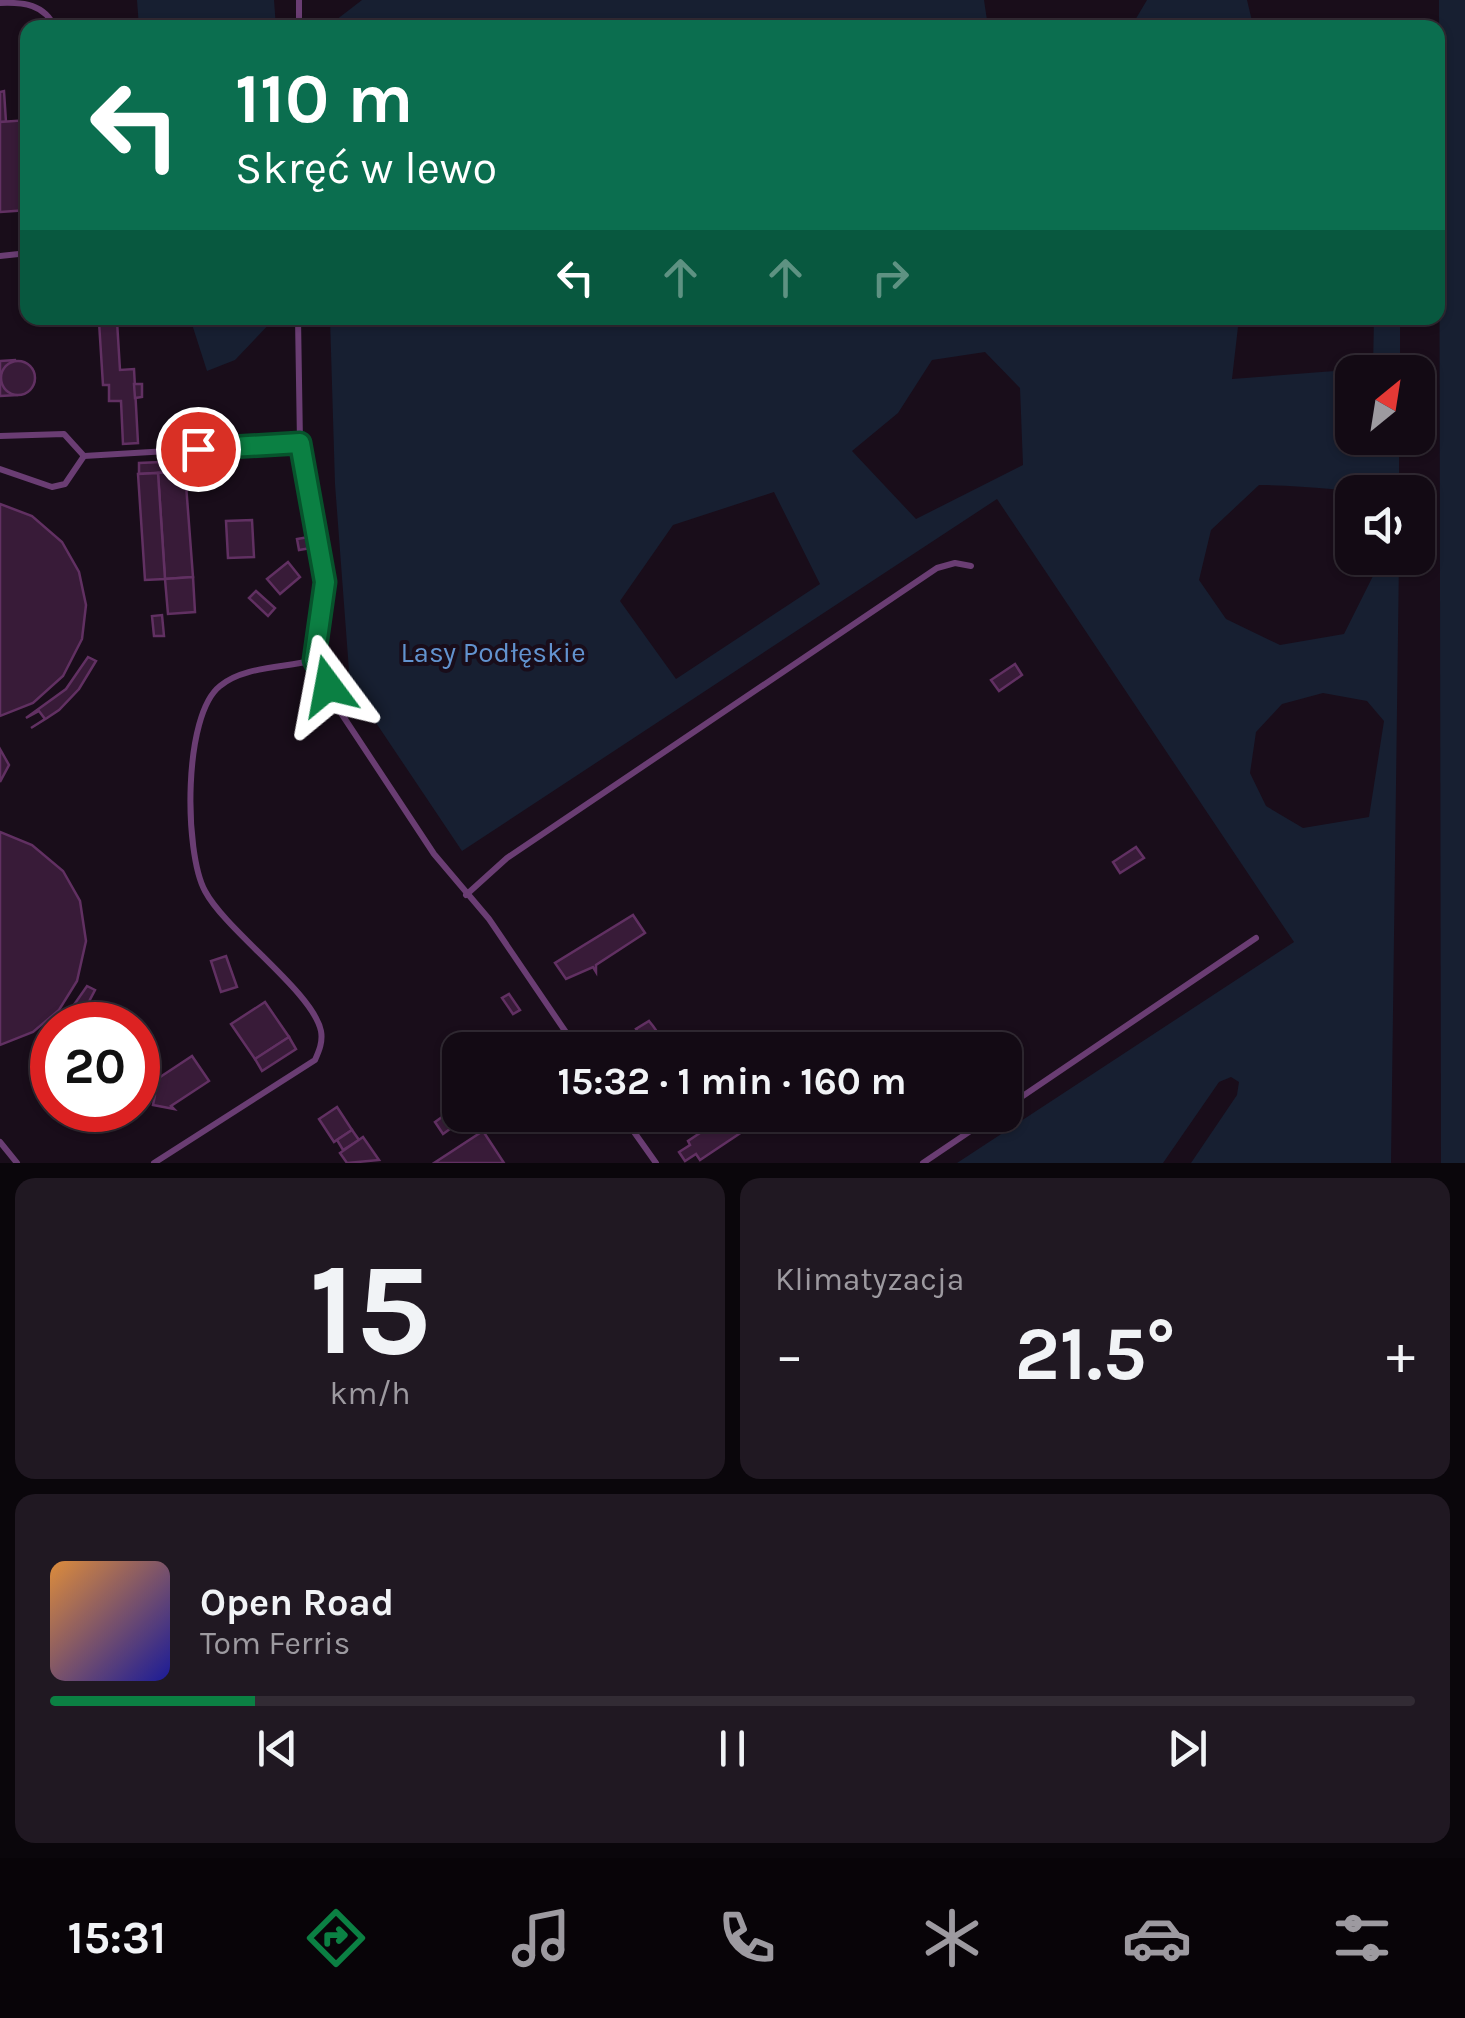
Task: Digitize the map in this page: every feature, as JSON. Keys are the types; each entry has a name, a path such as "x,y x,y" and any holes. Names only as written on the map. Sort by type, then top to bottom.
{"lane":[{"path":"0,2 32,4 50,20"},
{"path":"298,325 300,443 325,582 314,660 341,713 434,854 504,940 566,1032"},
{"path":"0,436 64,434 84,456"},
{"path":"84,456 300,443"},
{"path":"0,469 52,486 65,484 84,456"},
{"path":"466,895 507,858 937,568 955,563 971,566"},
{"path":"154,1163 315,1060 320,1046 316,1019 204,891 195,858 192,783 196,734 203,708 218,687 237,676 314,660"},
{"path":"1022,1096 1256,938"},
{"path":"634,1132 656,1163"},
{"path":"923,1163 969,1132"},
{"path":"0,1142 17,1163"}],"green space":[{"path":"137,0 274,0 275,20 138,20"},
{"path":"362,0 984,0 987,20 336,20"},
{"path":"1147,0 1247,0 1252,20 1135,20"},
{"path":"1439,0 1465,0 1465,1163 1441,1163 1440,325 1445,325 1445,20 1439,20"},
{"path":"192,325 268,325 235,360 207,371"},
{"name":"Lasy Podłęskie","path":"330,325 1238,325 1232,379 1335,371 1335,455 1399,455 1399,475 1335,475 1335,489 1259,485 1211,530 1199,580 1226,619 1280,645 1344,634 1374,575 1399,575 1391,1163 1191,1163 1237,1095 1239,1082 1231,1077 1219,1082 1163,1163 957,1163 1004,1132 1022,1132 1022,1120 1294,942 997,499 462,851 350,684 335,484","holes":["985,352 1020,388 1023,465 916,519 852,451 898,413 932,360","774,492 820,584 676,679 620,601 673,525","1323,693 1367,701 1384,721 1369,817 1303,828 1266,806 1250,773 1256,732 1282,704"]},
{"name":"Lasy Podłęskie","path":"1374,325 1400,325 1400,355 1373,355"}],"building":[{"path":"4,91 6,122 0,122 0,92"},
{"path":"20,121 20,211 0,212 0,122"},
{"path":"99,325 117,325 120,370 134,369 138,443 123,444 121,401 109,401 109,385 103,385"},
{"path":"16,360 6,366 1,379 7,391 18,395 0,396 0,361"},
{"path":"18,361 30,366 35,378 30,390 18,395 6,390 1,378 6,366"},
{"path":"134,384 142,384 142,397 135,398"},
{"path":"184,461 185,471 139,474 139,463"},
{"path":"185,471 193,577 165,579 158,473"},
{"path":"158,473 165,579 145,580 138,474"},
{"path":"0,504 32,516 62,542 79,572 86,605 82,639 63,676 33,703 0,716"},
{"path":"252,520 254,557 228,558 226,521"},
{"path":"309,537 311,548 299,550 297,539"},
{"path":"288,562 300,577 280,594 267,579"},
{"path":"193,577 195,612 168,614 165,579"},
{"path":"256,591 275,608 268,616 249,598"},
{"path":"162,615 164,636 154,636 152,616"},
{"path":"88,657 96,661 79,689 59,710 47,718 31,728 45,719 39,711 26,718 66,689"},
{"path":"1015,664 1022,675 999,691 991,680"},
{"path":"0,749 9,765 0,782"},
{"path":"0,832 32,845 63,871 80,901 86,941 77,981 64,1002 30,1002 30,1033 0,1045"},
{"path":"1136,847 1144,858 1120,873 1113,862"},
{"path":"633,915 645,933 596,965 596,972 593,967 566,979 555,963"},
{"path":"226,956 237,987 221,992 211,961"},
{"path":"87,986 95,990 89,1002 76,1002"},
{"path":"509,994 520,1010 513,1014 502,998"},
{"path":"265,1002 289,1037 255,1059 231,1024"},
{"path":"649,1021 657,1032 638,1032 636,1029"},
{"path":"289,1037 296,1049 262,1071 255,1059"},
{"path":"192,1056 209,1081 171,1106 174,1109 160,1106 160,1077"},
{"path":"337,1107 352,1130 334,1142 319,1119"},
{"path":"352,1130 359,1140 343,1150 337,1140"},
{"path":"484,1132 504,1163 434,1163"},
{"path":"702,1132 742,1132 700,1160 696,1154 685,1161 679,1152 690,1145 688,1141"},
{"path":"363,1137 379,1160 347,1163 340,1153"}],"route":[{"path":"198,449 300,443 325,582 314,660 328,686"}]}
